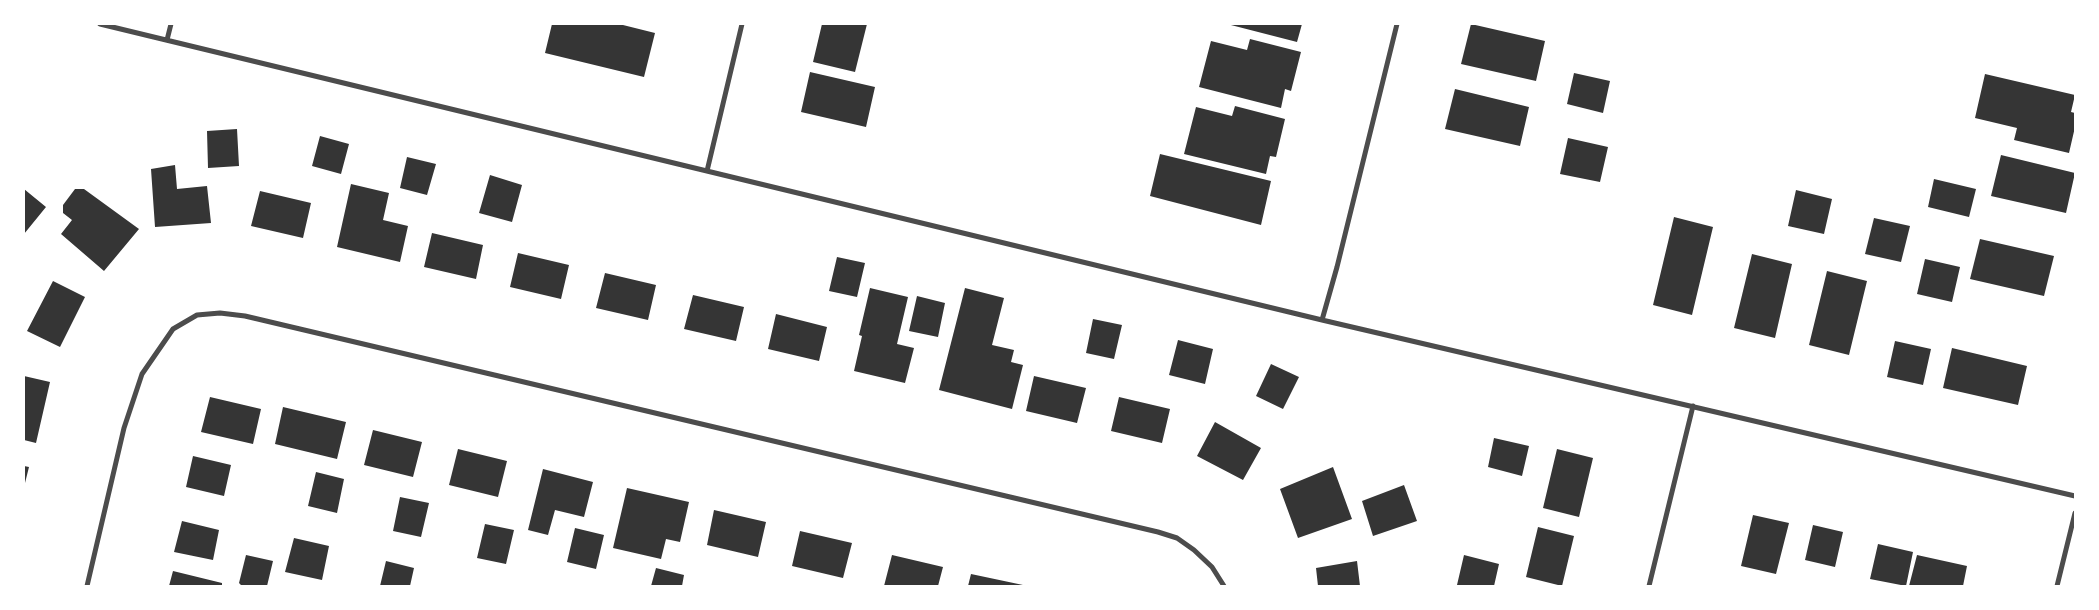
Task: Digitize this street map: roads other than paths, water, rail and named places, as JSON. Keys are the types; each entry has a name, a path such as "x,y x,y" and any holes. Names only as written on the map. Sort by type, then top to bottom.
{"street":[{"path":"100,24 1322,320 2075,496"},
{"path":"167,40 171,24"},
{"path":"707,171 742,24"},
{"path":"1322,320 1397,24"},
{"path":"87,586 124,428 142,374 173,329 197,315 220,313 265,321 1158,532 1177,538 1194,550 1212,567 1224,586"},
{"path":"1649,586 1693,406"},
{"path":"2058,586 2075,513"}]}
